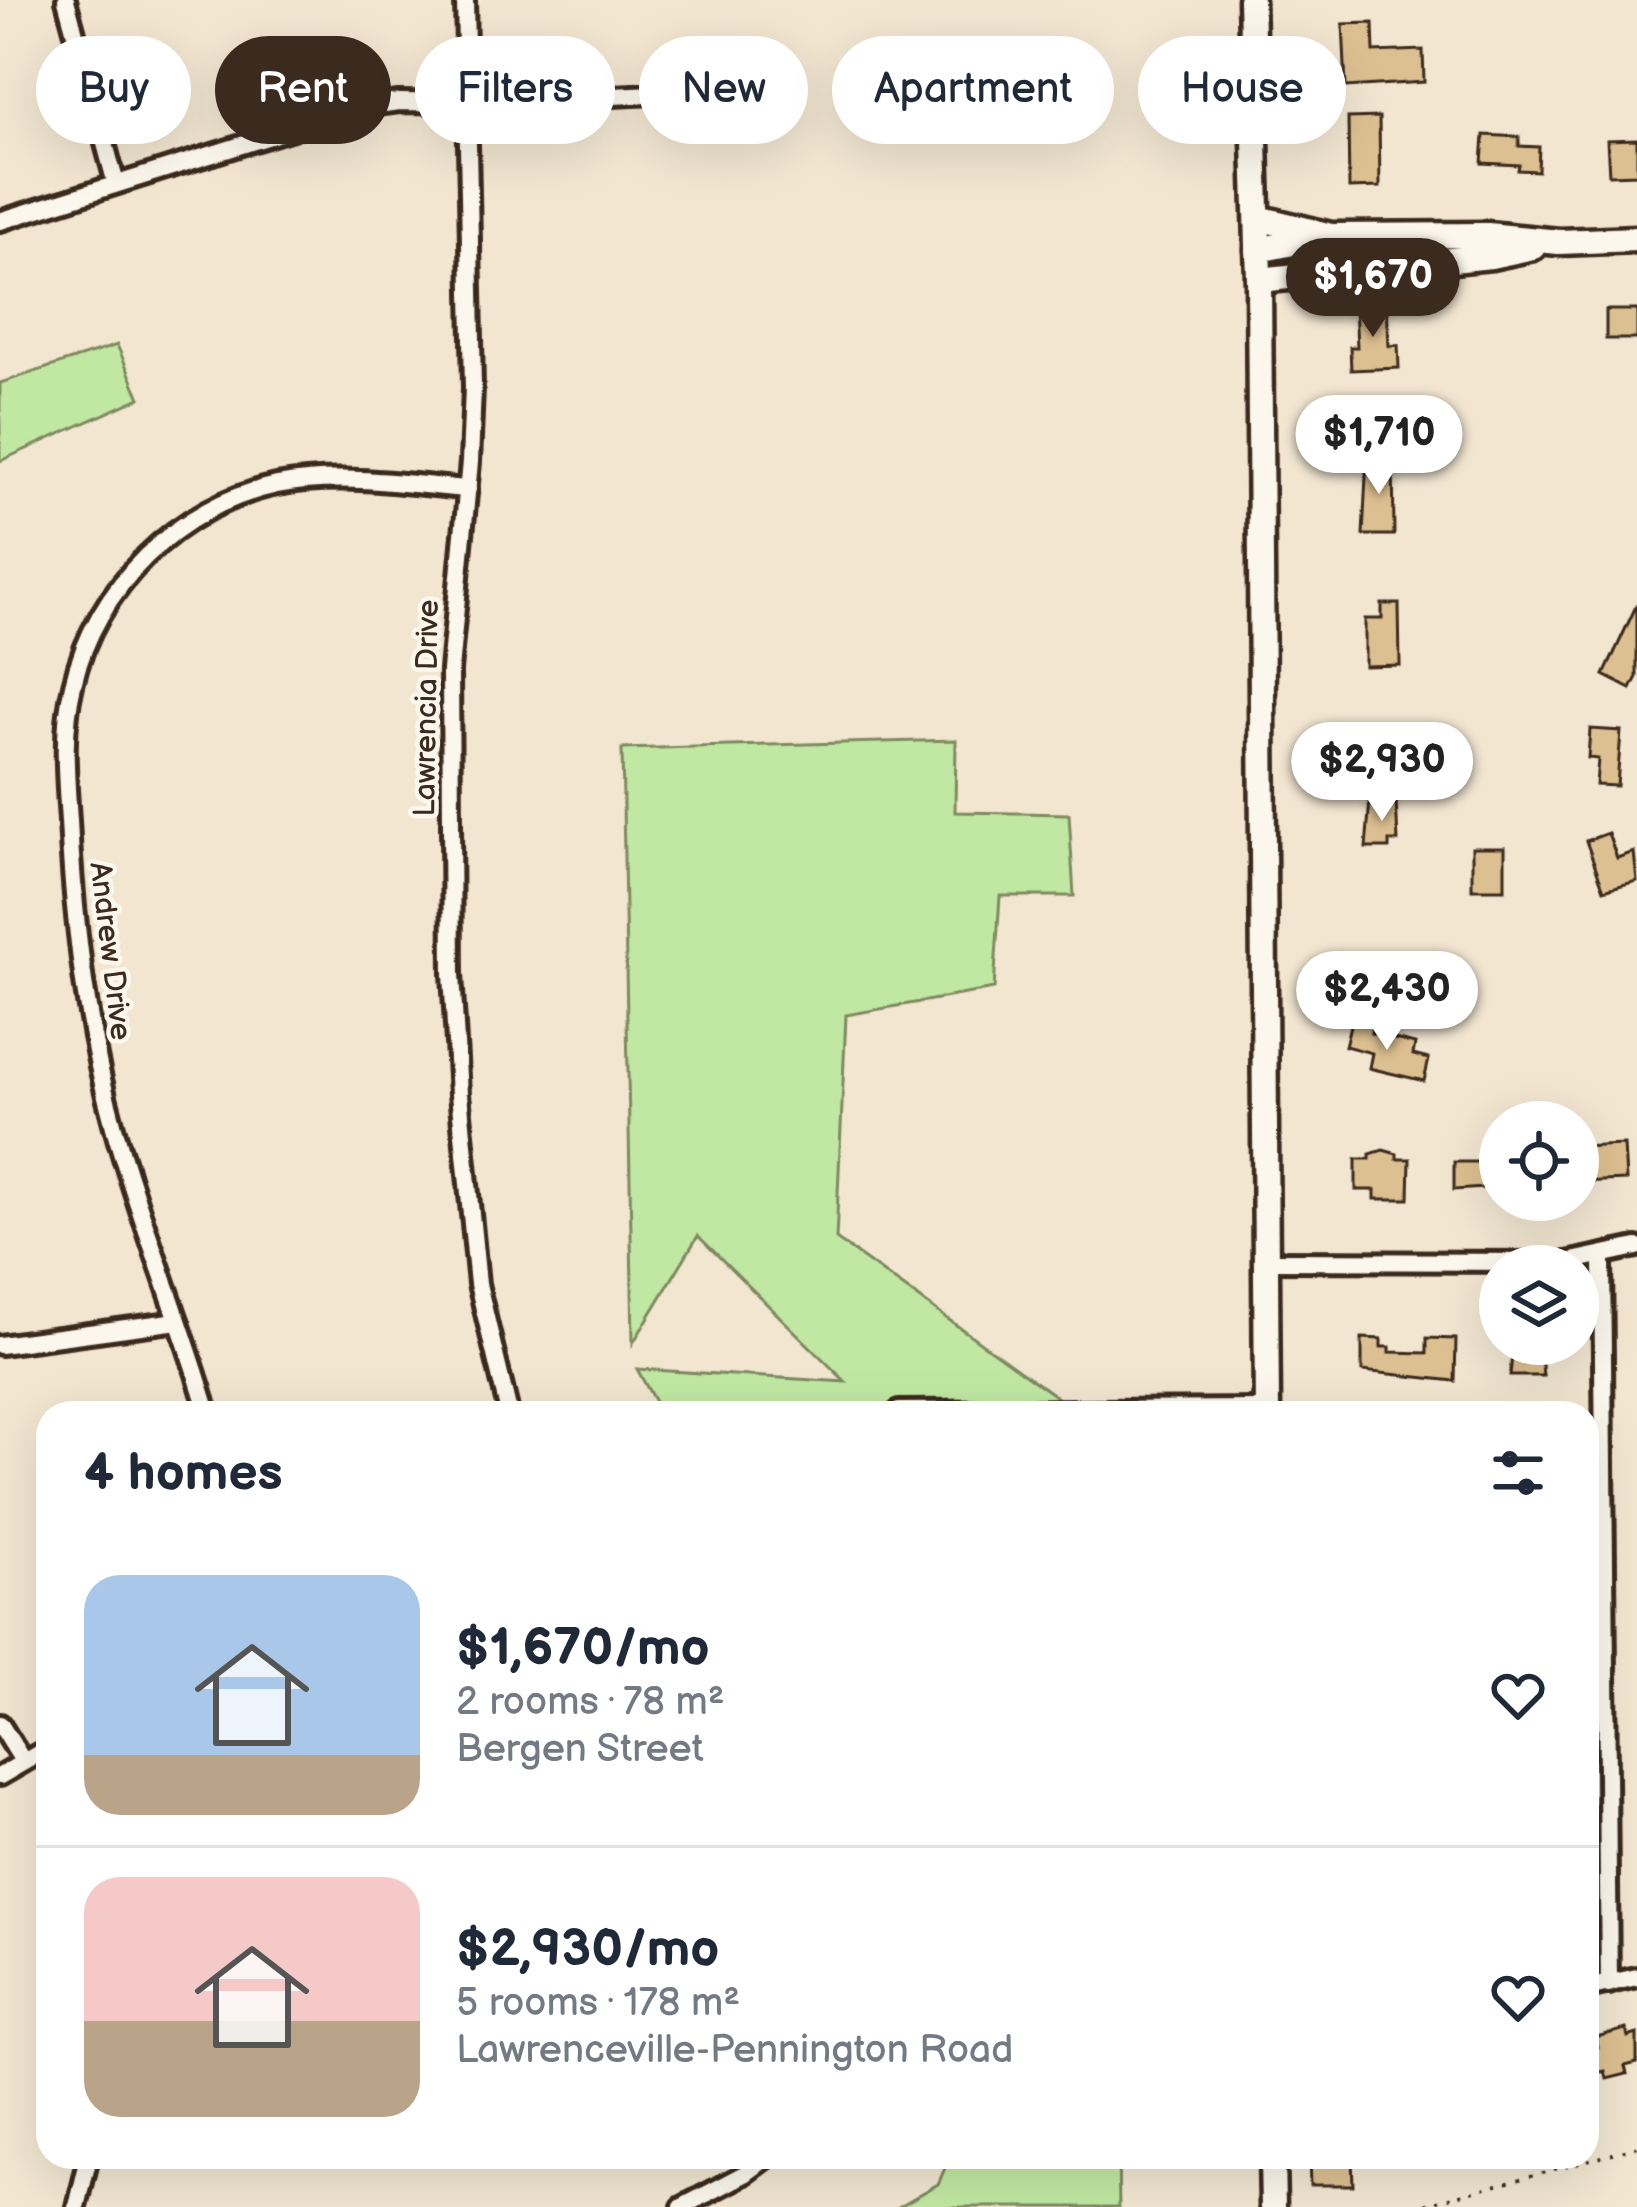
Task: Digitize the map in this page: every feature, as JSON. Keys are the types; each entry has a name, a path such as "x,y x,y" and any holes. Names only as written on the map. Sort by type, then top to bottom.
{"street":[{"path":"66,0 116,184"},
{"name":"Lawrencia Drive","path":"465,0 466,36"},
{"path":"1251,0 1259,280 1267,1401"},
{"path":"0,221 362,107 415,101"},
{"name":"Lawrencia Drive","path":"469,144 473,388 450,670 452,974 478,1283 505,1401"},
{"path":"1258,218 1331,236"},
{"path":"1258,250 1331,236 1487,235 1559,242 1637,239"},
{"path":"1259,280 1491,256 1559,242"},
{"name":"Andrew Drive","path":"204,1401 112,1121 82,980 65,757 67,719 85,647 101,613 144,558 190,522 242,495 273,486 338,479 468,489"},
{"path":"1266,1261 1531,1264 1602,1257 1637,1247"},
{"path":"1602,1257 1609,1984"},
{"path":"0,1345 178,1321"},
{"path":"0,1724 23,1761"},
{"path":"0,1776 36,1754"},
{"path":"1599,1986 1637,1977"},
{"path":"77,2207 86,2169"},
{"path":"682,2207 752,2169"},
{"path":"1272,2169 1273,2207"}],"path":[{"path":"1599,2157 1637,2147"},
{"path":"1414,2207 1555,2169"}],"green space":[{"path":"117,345 140,398 0,461 0,383"},
{"path":"956,740 955,812 1069,814 1074,896 1000,896 994,989 846,1015 836,1239 1057,1401 654,1401 637,1369 846,1382 698,1236 633,1343 622,749"},
{"path":"945,2169 1118,2169 1119,2207 898,2207 938,2184"}],"building":[{"path":"1373,23 1374,52 1423,50 1424,82 1346,87 1343,24"},
{"path":"1379,117 1380,187 1349,188 1348,118"},
{"path":"1484,135 1519,137 1519,146 1539,147 1538,171 1482,163"},
{"path":"1637,139 1637,174 1609,175 1607,140"},
{"path":"1387,304 1389,346 1398,345 1399,368 1351,370 1350,347 1357,347 1355,305"},
{"path":"1606,310 1637,310 1637,339 1606,339"},
{"path":"1367,457 1393,457 1394,535 1363,535"},
{"path":"1382,604 1399,604 1400,665 1365,666 1365,619 1382,619"},
{"path":"1637,604 1637,677 1631,689 1604,675"},
{"path":"1590,729 1621,731 1617,786 1596,785 1598,759 1588,758"},
{"path":"1370,800 1396,800 1398,841 1389,841 1389,848 1366,848"},
{"path":"1608,833 1617,858 1634,852 1637,881 1604,890 1586,841"},
{"path":"1472,847 1505,847 1505,889 1472,889"},
{"path":"1351,1021 1372,1026 1371,1033 1415,1044 1413,1055 1429,1059 1424,1081 1369,1068 1372,1053 1345,1046"},
{"path":"1624,1145 1626,1180 1599,1181 1599,1146"},
{"path":"1383,1150 1397,1154 1397,1159 1410,1159 1409,1199 1375,1199 1375,1190 1356,1190 1356,1159 1370,1159 1370,1154"},
{"path":"1454,1162 1479,1162 1479,1188 1454,1190"},
{"path":"1362,1338 1381,1339 1381,1347 1390,1347 1390,1352 1427,1353 1427,1338 1456,1339 1455,1381 1362,1371"},
{"path":"1511,1365 1542,1365 1543,1376 1510,1376"},
{"path":"1626,2029 1628,2037 1637,2034 1637,2063 1625,2066 1627,2074 1607,2079 1605,2071 1599,2072 1599,2036"},
{"path":"1309,2169 1352,2169 1353,2185 1310,2185"}]}
